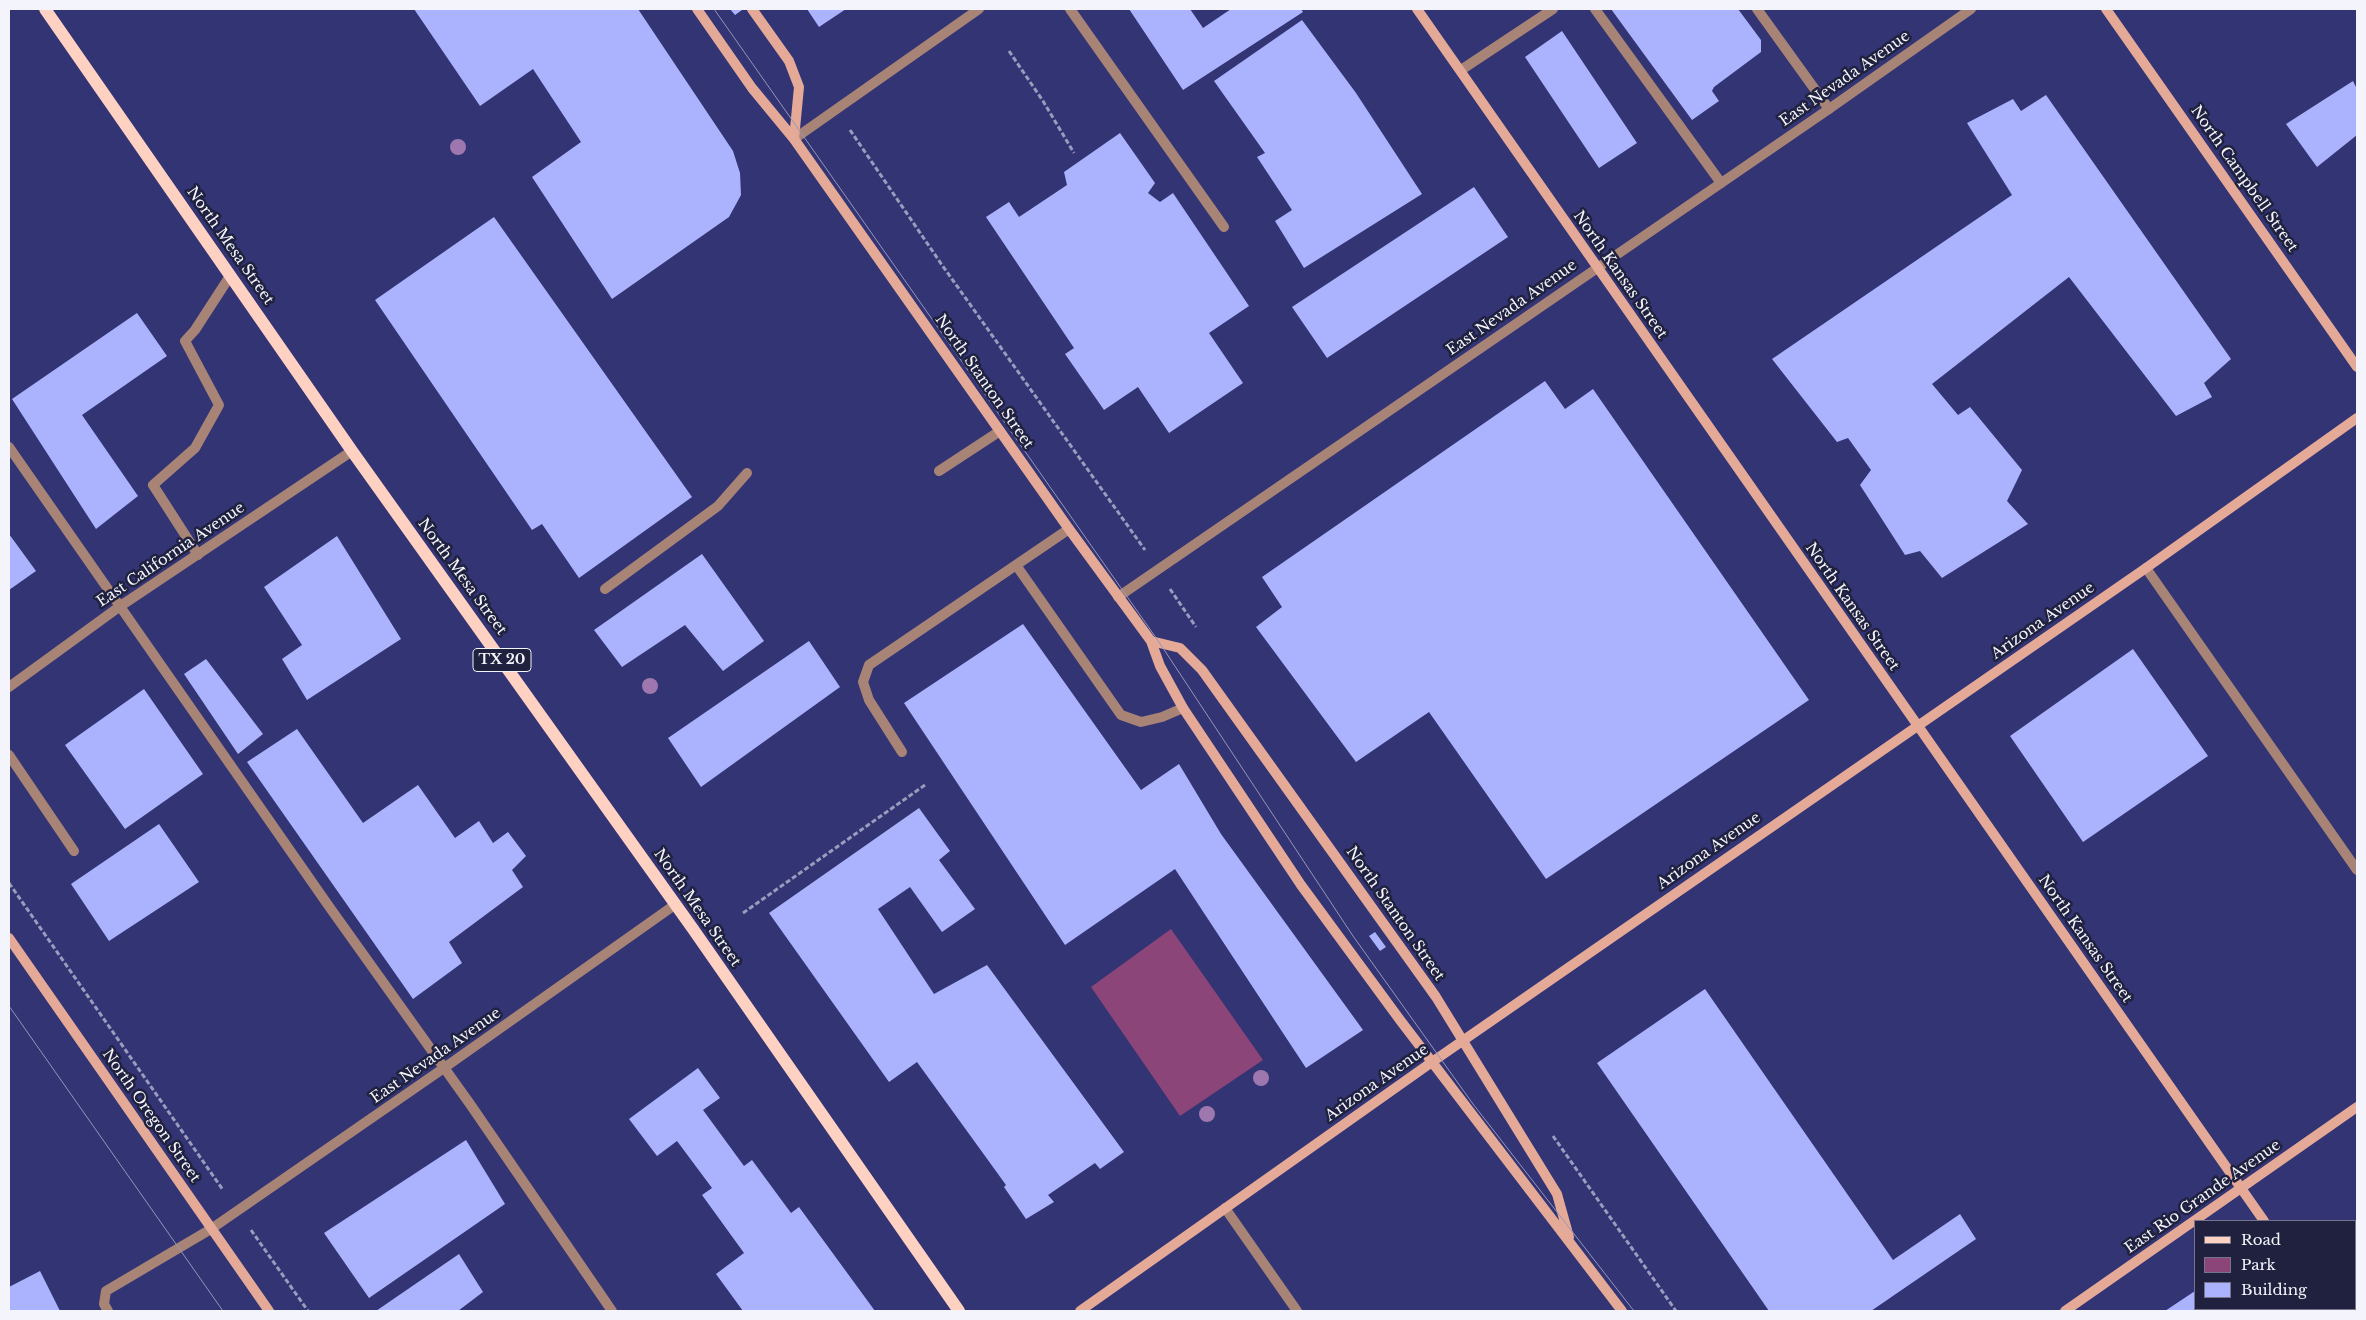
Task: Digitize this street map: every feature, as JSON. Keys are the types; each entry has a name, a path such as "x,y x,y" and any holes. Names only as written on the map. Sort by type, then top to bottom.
{"main road":[{"name":"North Mesa Street","path":"44,9 352,451 676,904 959,1311"},
{"name":"North Stanton Street","path":"697,9 752,88 794,139 1151,641 1160,666 1183,708 1301,885 1432,1062 1570,1240 1622,1311"},
{"path":"752,9 789,61 799,87 794,139"},
{"name":"North Kansas Street","path":"1417,9 2263,1220"},
{"name":"North Campbell Street","path":"2106,9 2357,367"},
{"name":"Arizona Avenue","path":"1080,1311 1432,1062 2146,568 2357,418"},
{"name":"North Stanton Street","path":"1151,641 1180,648 1202,670 1436,997 1556,1194 1570,1240"},
{"name":"North Oregon Street","path":"9,938 267,1311"},
{"name":"East Rio Grande Avenue","path":"2195,1220 2357,1107"},
{"name":"East Rio Grande Avenue","path":"2065,1311 2194,1221"}],"street":[{"path":"794,139 979,9"},
{"path":"1070,9 1224,227"},
{"path":"1461,70 1553,9"},
{"path":"1595,9 1721,183"},
{"path":"1757,9 1829,109"},
{"name":"East Nevada Avenue","path":"1118,597 1829,109 1971,9"},
{"path":"198,555 153,485 195,448 219,404 185,341 195,330 230,276"},
{"path":"939,471 1000,431"},
{"path":"9,447 612,1311"},
{"name":"East California Avenue","path":"9,687 119,607 352,451"},
{"path":"605,589 718,506 747,473"},
{"path":"902,752 869,700 863,682 869,665 1069,528"},
{"path":"1016,564 1120,715 1141,722 1162,717 1183,708"},
{"path":"2146,568 2357,870"},
{"path":"9,755 74,851"},
{"name":"East Nevada Avenue","path":"108,1311 104,1304 106,1291 212,1229 676,904"},
{"path":"1225,1208 1297,1311"}],"path":[{"path":"1009,51 1043,101 1074,153"},
{"path":"743,913 925,785"},
{"path":"9,883 308,1311"}],"green space":[{"path":"1171,929 1263,1060 1180,1116 1091,987"}],"building":[{"path":"414,9 638,9 733,151 740,173 741,195 729,217 612,299 532,177 581,142 533,69 480,106"},
{"path":"730,9 741,9 742,10 735,15"},
{"path":"807,9 846,9 819,27"},
{"path":"1129,9 1190,9 1203,28 1231,9 1301,9 1303,12 1183,90"},
{"path":"1611,9 1738,9 1761,40 1761,52 1714,87 1712,91 1719,101 1692,120"},
{"path":"1302,20 1356,93 1422,194 1304,268 1275,221 1292,210 1257,157 1265,153 1214,81"},
{"path":"1562,31 1637,143 1599,168 1525,57"},
{"path":"2353,81 2357,89 2357,135 2317,167 2286,124"},
{"path":"2046,95 2231,359 2204,383 2212,397 2176,416 2069,277 1932,384 1958,415 1970,407 2022,470 2007,501 2028,524 1942,578 1920,551 1905,555 1860,485 1871,470 1848,438 1837,442 1772,359 2012,195 1967,123 2013,99 2021,111"},
{"path":"1120,133 1155,183 1148,193 1160,202 1173,193 1249,306 1209,333 1243,383 1169,433 1138,387 1104,410 1065,354 1074,348 986,217 1009,202 1019,217 1067,185 1064,172"},
{"path":"1474,187 1508,237 1327,358 1292,307"},
{"path":"494,217 692,497 579,578 542,524 532,530 375,300"},
{"path":"137,313 167,356 82,415 138,496 96,529 12,399"},
{"path":"1545,381 1565,409 1593,389 1809,700 1546,879 1429,712 1356,762 1256,627 1282,607 1262,577"},
{"path":"9,534 36,571 9,590"},
{"path":"337,536 401,639 307,700 282,659 302,645 264,587"},
{"path":"702,554 764,641 723,671 685,625 622,667 594,630"},
{"path":"1023,624 1141,790 1179,764 1221,834 1363,1030 1306,1068 1175,869 1065,945 904,703"},
{"path":"809,641 840,687 701,787 668,738"},
{"path":"2133,649 2208,756 2083,842 2010,736"},
{"path":"206,659 263,734 238,754 184,674"},
{"path":"144,689 203,774 125,829 65,745"},
{"path":"297,729 363,823 418,785 455,838 479,821 493,843 508,832 526,856 512,870 523,887 449,942 462,963 413,999 247,762"},
{"path":"919,808 950,851 939,860 975,909 942,932 910,887 878,909 934,994 987,965 1124,1152 1100,1169 1095,1163 1048,1195 1054,1202 1026,1219 1004,1187 1006,1185 917,1062 889,1082 769,913"},
{"path":"159,824 199,882 109,941 71,884"},
{"path":"1375,932 1386,947 1380,951 1369,936"},
{"path":"1705,989 1893,1260 1960,1214 1976,1239 1871,1311 1769,1311 1597,1063"},
{"path":"698,1068 720,1098 703,1110 744,1166 752,1160 791,1213 799,1207 875,1311 743,1311 716,1274 744,1253 702,1195 712,1188 677,1141 657,1156 629,1119"},
{"path":"466,1140 505,1204 369,1298 324,1233"},
{"path":"459,1254 483,1292 458,1311 376,1311"},
{"path":"40,1271 60,1311 9,1311 9,1287"},
{"path":"2194,1292 2194,1310 2256,1311 2165,1311"}],"tram line":[{"path":"714,9 1159,642 1353,936 1473,1104 1634,1311"},
{"path":"9,1006 223,1311"}]}
